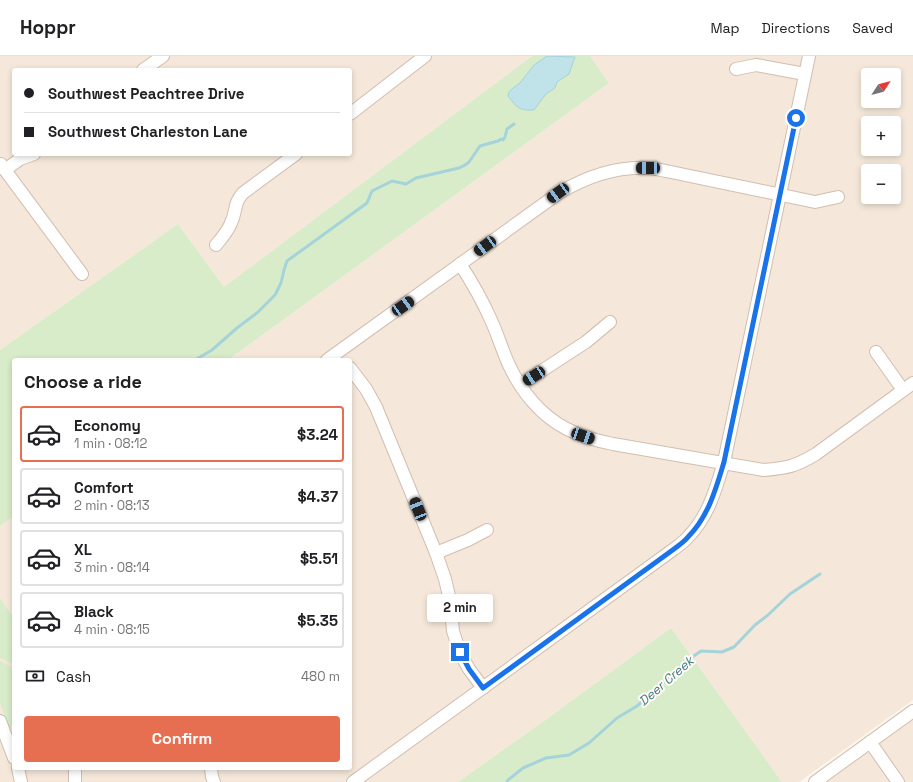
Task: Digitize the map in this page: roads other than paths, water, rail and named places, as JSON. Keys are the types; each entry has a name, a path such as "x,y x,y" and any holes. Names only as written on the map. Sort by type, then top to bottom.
{"street":[{"path":"146,68 163,56"},
{"path":"352,112 425,56"},
{"path":"353,782 674,549 688,537 707,511 713,498 724,462 809,56"},
{"path":"736,69 756,66 805,74"},
{"path":"22,156 2,166 82,274"},
{"path":"216,245 228,231 238,198 293,156"},
{"path":"341,356 460,264 558,193 573,184 601,173 633,168 648,168 815,202 838,197"},
{"path":"460,264 483,302 509,364 520,385 542,412 567,429 583,436 614,444 764,470 789,468 816,454 908,386 876,352"},
{"path":"520,385 586,342 610,322"},
{"path":"352,371 366,389 376,407 436,553 445,579 456,643 463,660 483,688"},
{"path":"436,553 468,540 487,530"},
{"path":"815,782 913,711"},
{"path":"0,720 12,753"},
{"path":"870,742 898,782"},
{"path":"18,770 21,782"},
{"path":"75,770 75,782"},
{"path":"211,770 214,782"}],"water":[{"path":"547,56 575,57 569,74 557,82 555,88 546,94 534,110 524,110 518,108 508,96 509,92 520,83 534,65"}],"waterway":[{"path":"198,358 212,350 258,312 275,295 281,283 287,261 367,203 372,191 392,181 406,184 416,178 459,168 469,162 480,146 501,139 503,140 507,129 514,124"},
{"name":"Deer Creek","path":"507,782 523,768 546,758 569,755 589,743 617,718 637,706 685,662 701,651 722,652 734,647 755,625 790,594 820,574"}]}
